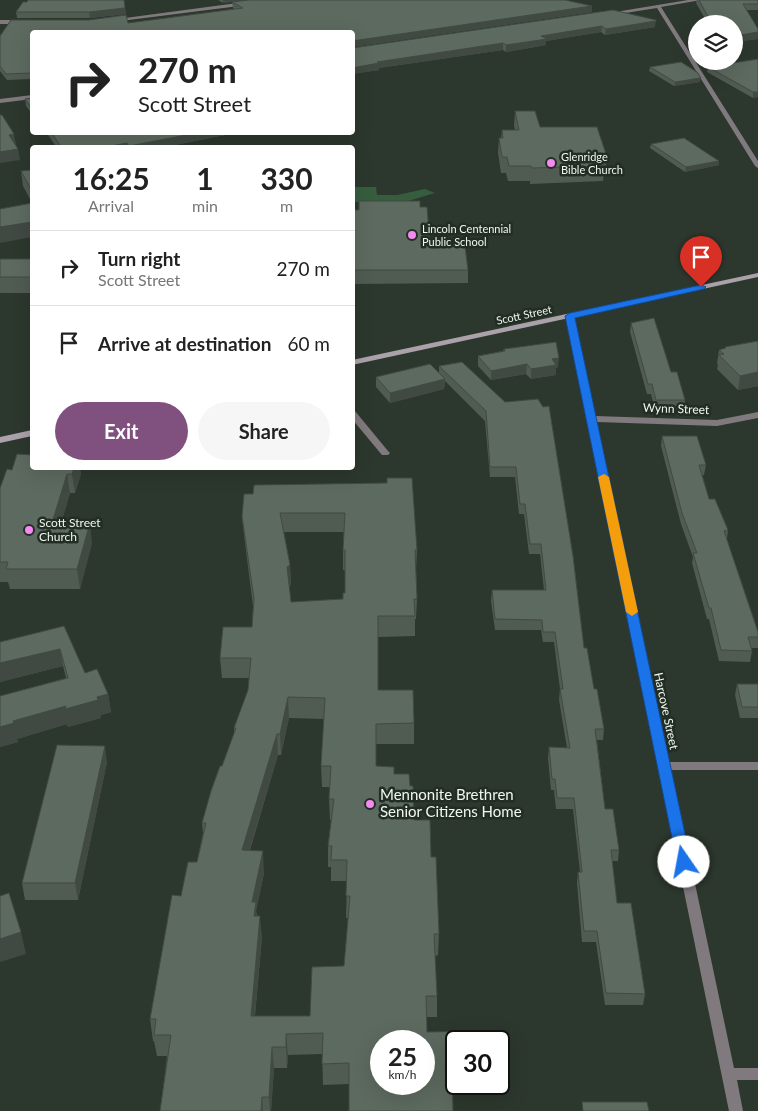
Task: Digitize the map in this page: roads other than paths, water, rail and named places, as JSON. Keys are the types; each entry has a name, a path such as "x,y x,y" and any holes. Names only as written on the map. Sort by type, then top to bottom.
{"main road":[{"name":"Scott Street","path":"355,362 758,275"},
{"path":"0,440 30,433"}],"street":[{"path":"598,15 698,0"},
{"path":"109,20 165,11 251,3"},
{"path":"658,6 758,166"},
{"path":"0,22 27,22"},
{"path":"0,101 30,97"},
{"name":"Harcove Street","path":"570,316 736,1111"},
{"name":"Wynn Street","path":"592,419 717,423 758,415"},
{"path":"355,417 385,453"},
{"path":"664,766 758,766"},
{"path":"728,1074 758,1074"}],"place":[{"name":"Glenridge Bible Church","path":"551,163"},
{"name":"Lincoln Centennial Public School","path":"412,235"},
{"name":"Scott Street Church","path":"29,530"},
{"name":"Mennonite Brethren Senior Citizens Home","path":"370,804"}]}
